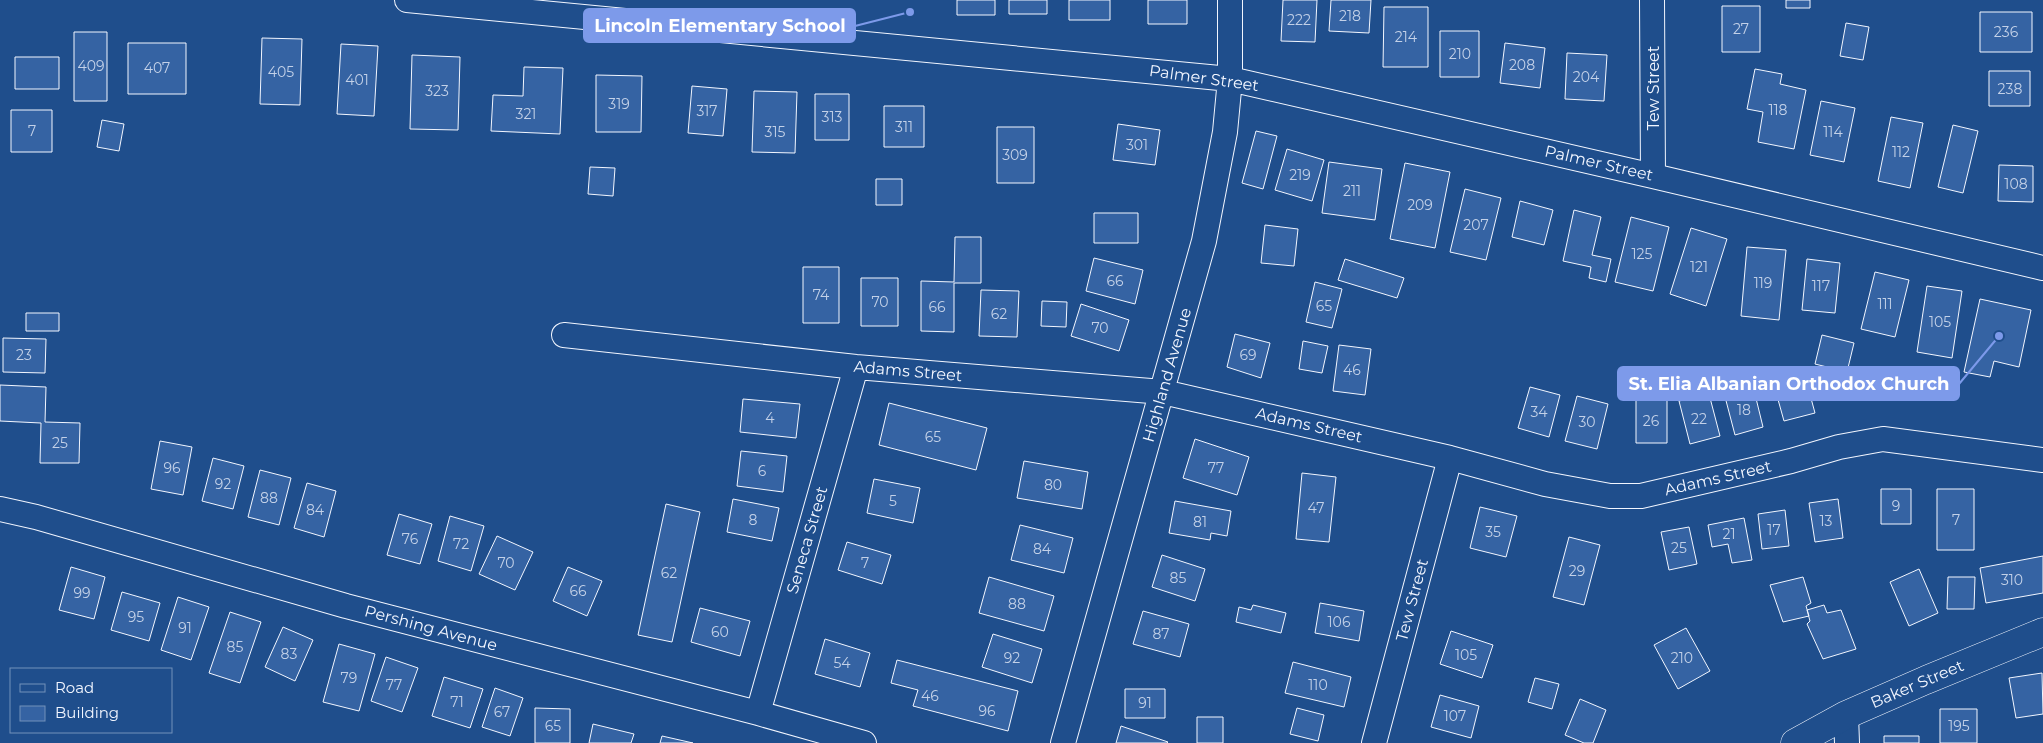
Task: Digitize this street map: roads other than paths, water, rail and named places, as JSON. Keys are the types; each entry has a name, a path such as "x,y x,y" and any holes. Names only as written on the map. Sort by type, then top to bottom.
{"street":[{"name":"Palmer Street","path":"406,0 1230,79 2043,268"},
{"name":"Highland Avenue","path":"1063,743 1204,241 1225,132 1230,79 1230,0"},
{"name":"Tew Street","path":"1652,0 1653,176"},
{"name":"Adams Street","path":"564,335 856,367 1163,392 1450,458 1545,484 1610,496 1641,496 1839,448 1883,440 2043,460"},
{"name":"Seneca Street","path":"758,713 856,367"},
{"name":"Tew Street","path":"1374,743 1450,458"},
{"name":"Pershing Avenue","path":"0,509 36,517 346,606 758,713 864,743"},
{"name":"Baker Street","path":"1795,743 1846,715 2043,632"},
{"path":"1846,715 1847,743"}],"place":[{"name":"Lincoln Elementary School","path":"910,12"},
{"name":"St. Elia Albanian Orthodox Church","path":"1999,336"}]}
